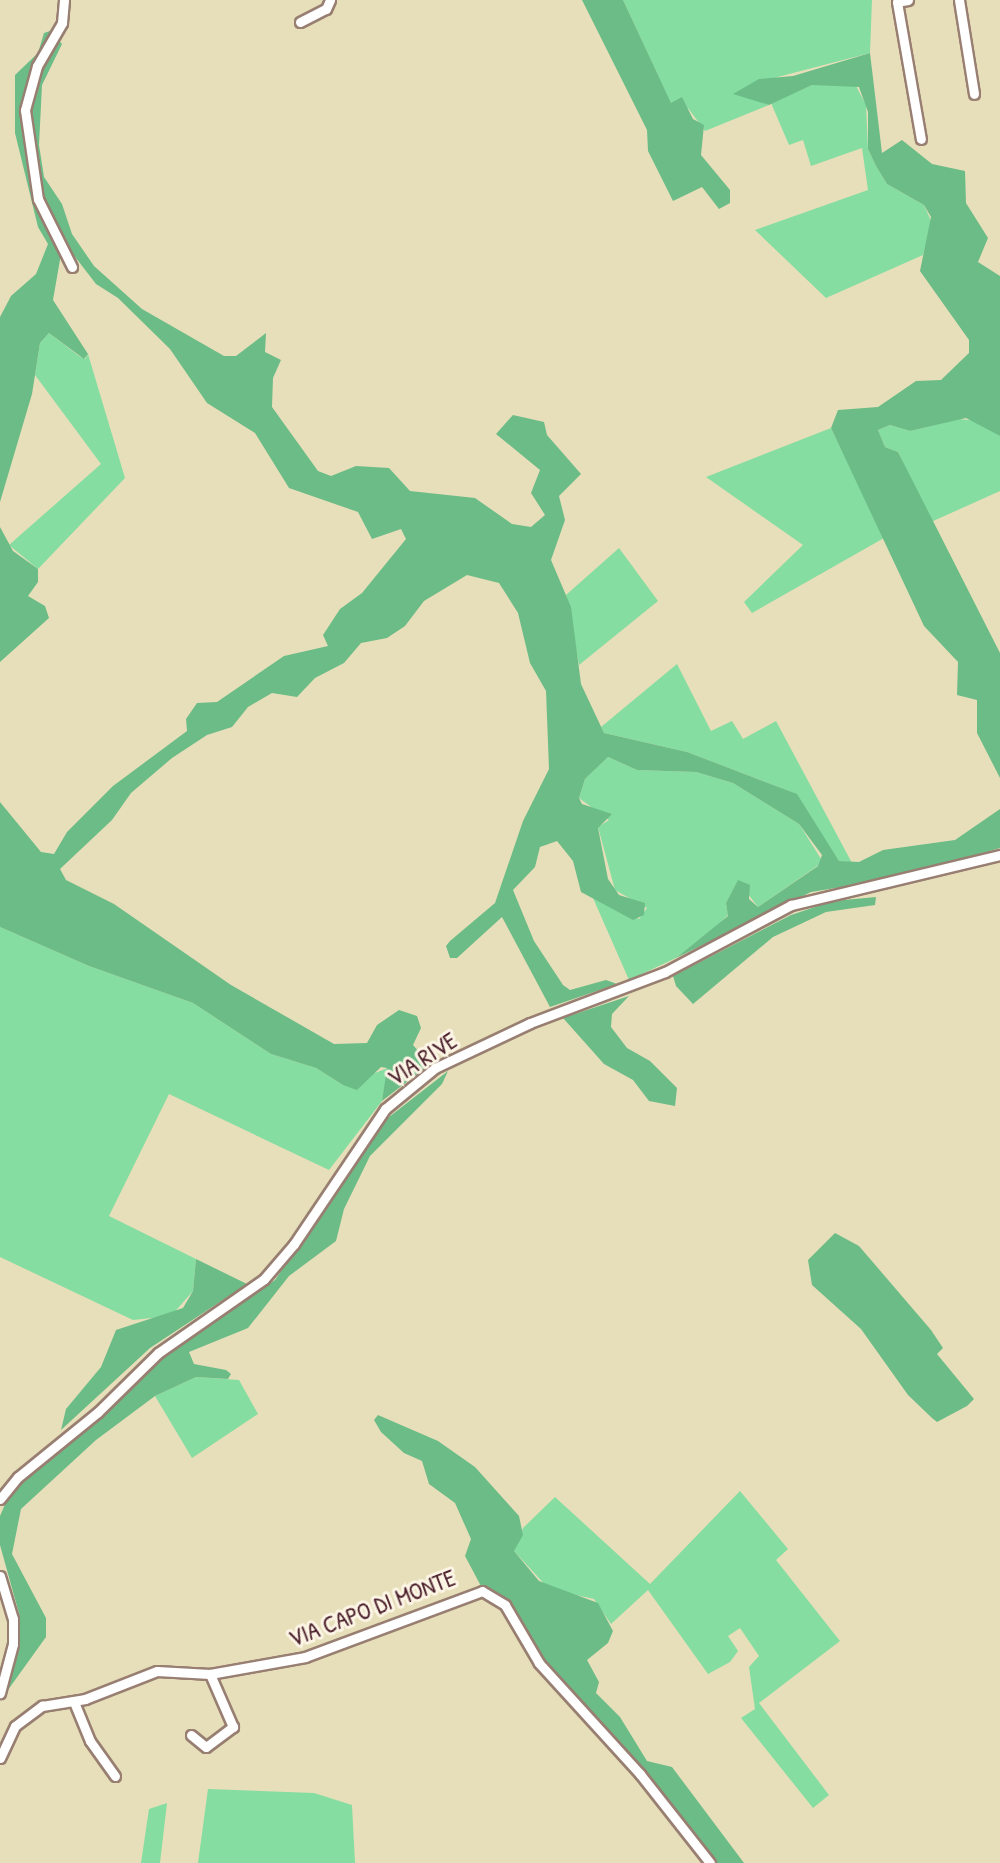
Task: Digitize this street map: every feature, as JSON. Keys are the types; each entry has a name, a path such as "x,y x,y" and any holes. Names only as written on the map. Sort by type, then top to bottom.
{"street":[{"path":"64,0 62,23 37,66 25,110 38,199 72,267"},
{"path":"300,22 326,9 330,0"},
{"path":"908,0 897,2 921,139"},
{"path":"959,0 974,94"},
{"name":"VIA RIVE","path":"0,1499 18,1477 98,1412 158,1353 264,1279 294,1244 385,1109 435,1068 530,1023 665,972 791,905 1000,855"},
{"path":"0,1576 13,1619 13,1644 0,1693"},
{"name":"VIA CAPO DI MONTE","path":"0,1758 25,1716 42,1706 74,1702 157,1671 210,1674 305,1657 472,1592 491,1593 505,1605 539,1663 640,1774 710,1863"},
{"path":"191,1735 206,1747 233,1727 210,1674"},
{"path":"74,1702 90,1741 115,1776"}],"green space":[{"path":"582,0 623,0 671,103 682,97 693,119 704,125 701,155 730,190 730,203 719,209 702,187 673,201 648,151 647,130"},
{"path":"623,0 872,0 870,53 770,79 748,97 769,105 705,131 688,108 671,104"},
{"path":"50,31 62,44 42,85 39,145 44,177 62,204 72,234 94,266 142,309 224,356 236,356 266,333 265,352 281,360 273,378 272,407 318,471 331,476 356,466 389,468 410,491 475,498 512,524 531,527 545,515 531,493 540,470 496,434 513,415 544,422 547,435 581,474 559,496 565,520 551,560 571,607 581,684 604,733 687,752 797,794 839,861 859,862 883,850 955,840 1000,809 1000,848 897,878 811,892 676,958 728,916 726,903 738,880 750,885 749,899 758,907 818,866 822,855 799,824 733,783 696,772 637,770 608,757 585,779 579,798 582,804 612,814 598,828 608,879 619,895 645,903 644,915 633,920 581,892 573,861 557,841 540,847 535,867 513,890 534,941 563,985 570,990 606,980 617,984 550,1007 502,917 457,958 450,958 446,946 450,941 495,903 523,821 549,769 546,691 530,663 518,613 499,583 467,575 424,601 405,626 387,638 361,643 344,663 315,678 297,697 272,693 248,707 232,727 207,735 172,758 131,793 112,820 60,869 66,880 114,904 231,985 334,1044 367,1043 377,1025 399,1010 417,1016 421,1028 413,1045 430,1064 382,1101 387,1068 381,1067 357,1090 343,1085 316,1068 271,1054 193,1003 89,966 0,927 0,802 41,852 54,854 67,832 113,786 187,731 186,719 197,703 217,702 284,656 328,646 323,635 340,609 362,593 406,539 401,529 372,539 358,512 289,488 255,433 207,403 170,349 118,298 96,284 69,249 61,254 53,300 88,354 84,359 49,333 40,343 32,394 0,502 0,317 11,296 36,274 48,244 38,227 15,133 15,75 38,53 44,33"},
{"path":"870,53 882,153 902,140 932,164 965,171 966,203 988,238 978,262 1000,276 1000,436 966,418 910,431 890,425 878,430 885,447 898,452 1000,653 1000,778 977,733 977,700 957,695 958,662 924,626 831,428 838,410 878,407 916,381 941,380 969,353 969,340 920,271 931,217 924,205 887,184 876,166 868,149 868,112 859,87 812,85 769,105 733,94 759,79 793,76"},
{"path":"855,84 866,105 868,149 876,166 887,184 924,205 932,223 923,255 826,298 755,230 868,190 862,148 811,166 803,140 789,145 771,103 812,85"},
{"path":"49,333 79,356 85,359 88,354 125,478 38,569 9,545 101,464 35,375 40,343"},
{"path":"959,419 979,421 1000,436 1000,491 931,522 898,452 885,447 878,430 890,425 910,431"},
{"path":"831,428 884,538 752,613 744,602 803,545 706,477"},
{"path":"0,527 13,551 38,569 38,582 28,596 45,606 49,618 0,662"},
{"path":"619,548 658,601 579,665 566,595"},
{"path":"677,664 711,731 732,721 743,739 776,721 852,863 839,861 791,792 687,752 604,733 601,727"},
{"path":"608,757 637,770 696,772 733,783 799,824 823,862 758,907 738,881 726,903 728,915 718,925 676,958 629,980 593,898 639,919 647,908 615,890 598,827 609,820 579,798 585,779"},
{"path":"876,897 875,905 826,912 773,937 693,1004 676,986 673,976 791,915 833,901"},
{"path":"0,927 89,966 193,1003 271,1054 316,1068 343,1085 388,1068 382,1101 329,1170 169,1094 109,1216 196,1259 193,1291 171,1316 133,1320 0,1257"},
{"path":"629,996 612,1014 611,1027 627,1048 650,1061 677,1088 675,1106 649,1101 633,1080 604,1064 563,1018"},
{"path":"448,1071 442,1084 370,1156 344,1209 336,1241 289,1276 248,1328 189,1352 194,1364 226,1370 231,1374 228,1379 196,1377 155,1396 96,1440 21,1509 12,1554 46,1618 46,1637 5,1694 20,1617 0,1545 0,1516 9,1495 160,1359 275,1280 380,1124"},
{"path":"835,1233 859,1246 931,1330 943,1348 937,1354 974,1399 967,1406 937,1422 908,1395 861,1329 812,1285 808,1260"},
{"path":"196,1259 247,1284 150,1348 61,1430 66,1409 101,1367 116,1330 183,1308 193,1291"},
{"path":"196,1377 239,1380 258,1414 192,1458 155,1396"},
{"path":"378,1415 438,1441 475,1467 519,1516 523,1535 514,1551 539,1581 598,1603 613,1631 608,1643 587,1660 599,1682 596,1693 620,1717 647,1761 672,1767 744,1863 711,1863 550,1675 507,1610 482,1588 465,1556 471,1539 455,1503 429,1484 422,1461 404,1453 381,1432 374,1420"},
{"path":"740,1491 788,1549 776,1560 840,1641 759,1703 829,1795 813,1808 741,1718 755,1709 749,1667 759,1656 740,1628 728,1636 738,1651 730,1662 708,1674 648,1590 611,1624 594,1599 549,1589 514,1551 523,1528 555,1497 650,1584"},
{"path":"208,1789 314,1793 352,1805 355,1863 198,1863"},
{"path":"167,1803 160,1863 141,1863 149,1809"}]}
